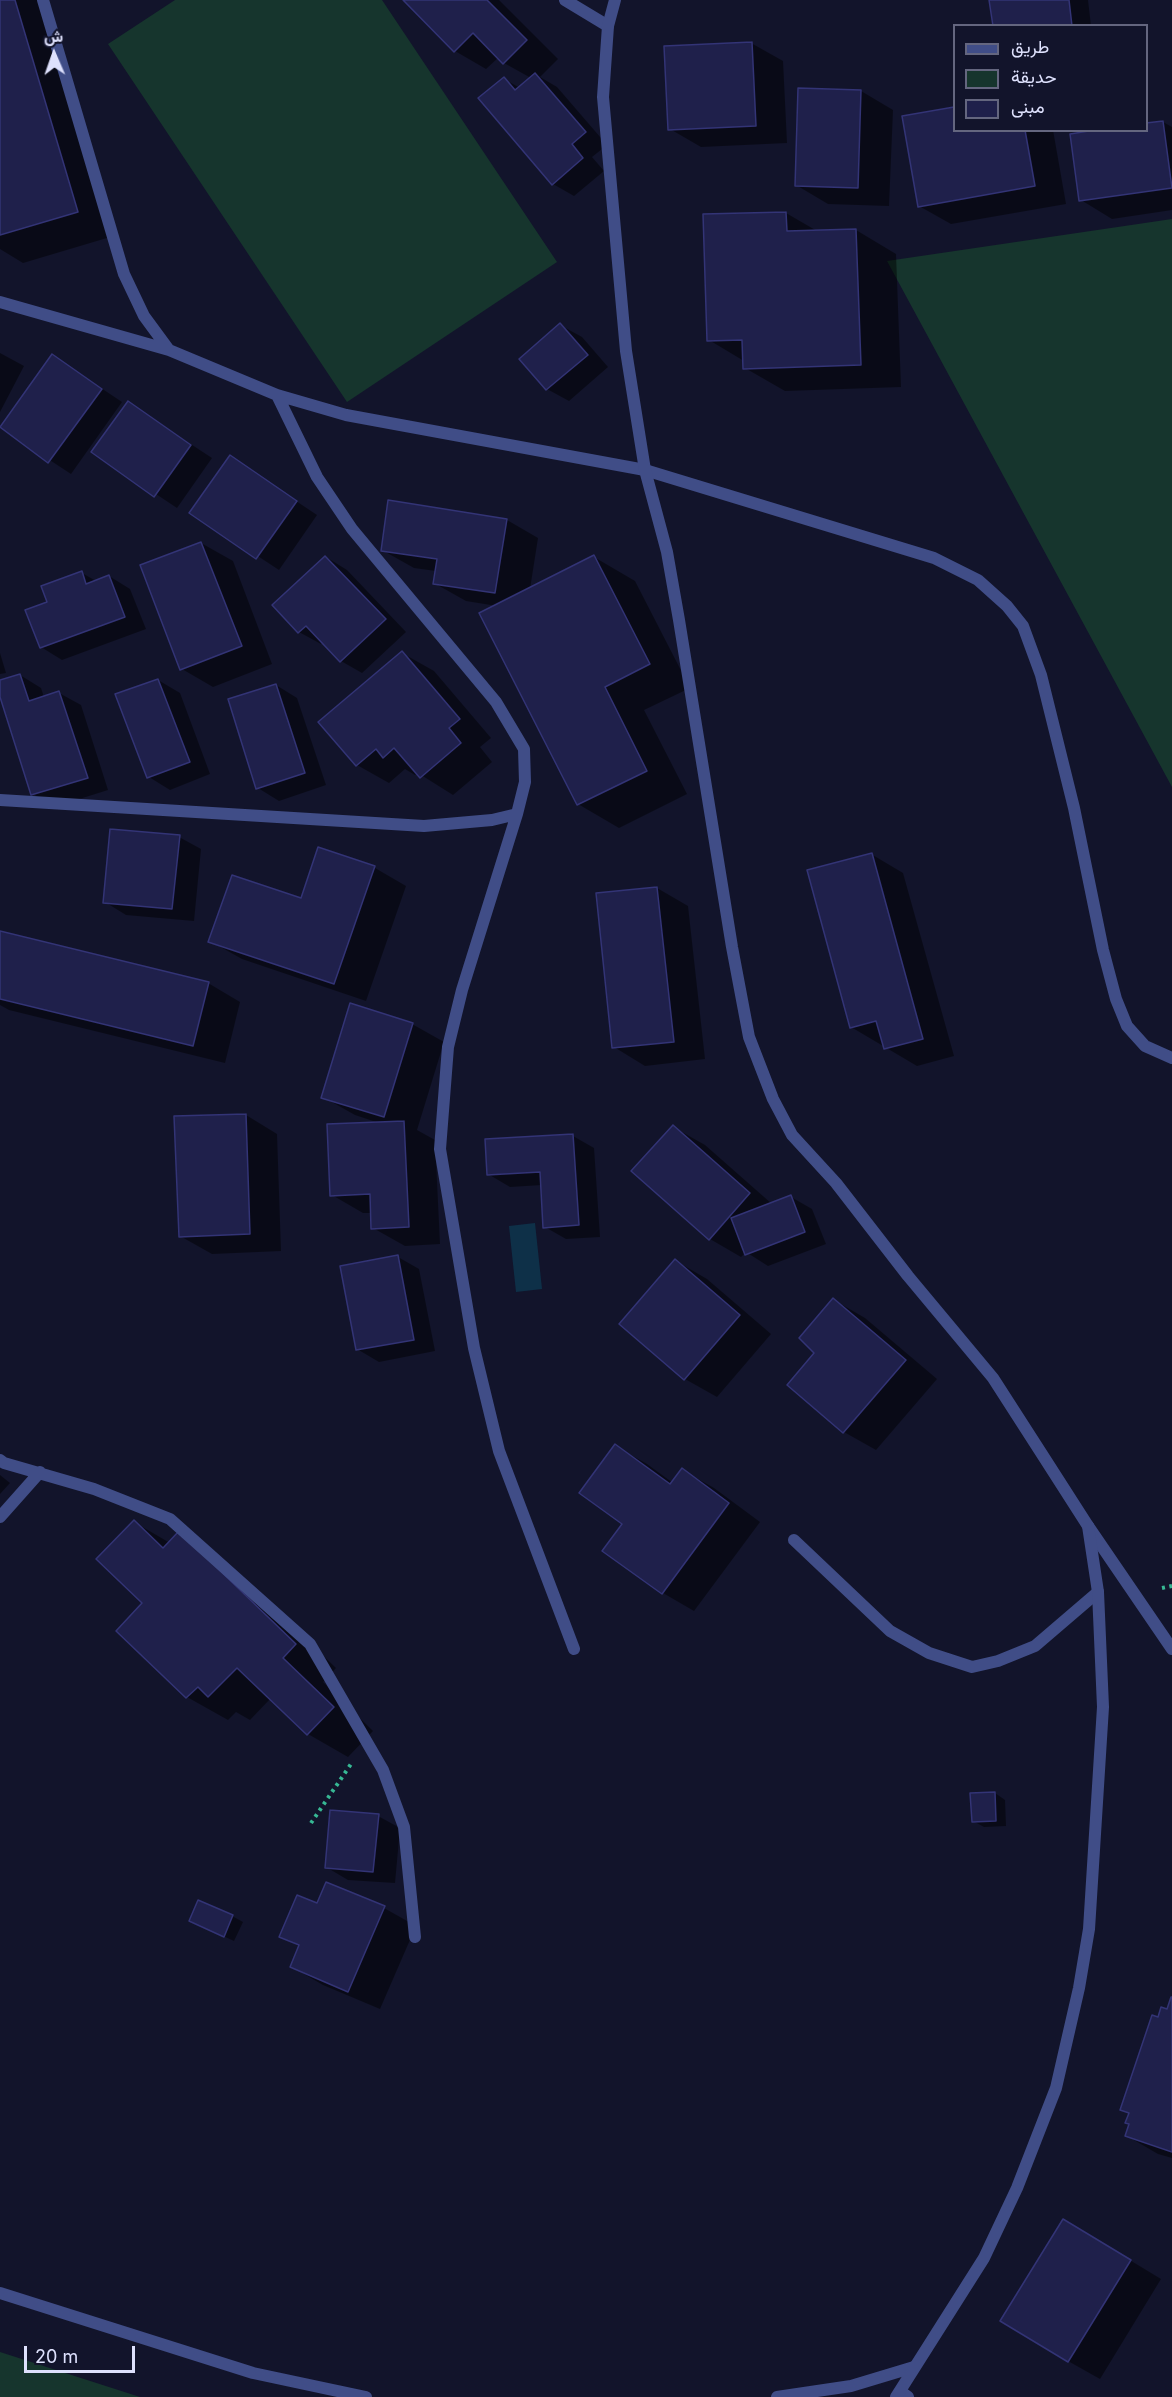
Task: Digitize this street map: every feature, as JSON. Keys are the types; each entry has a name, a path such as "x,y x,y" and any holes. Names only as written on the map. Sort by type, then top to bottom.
{"street":[{"path":"43,0 124,274 144,316 169,350"},
{"path":"565,0 608,26"},
{"path":"615,0 608,26 603,97 626,351 645,470 667,552 749,1037 773,1099 792,1135 836,1183 908,1276 993,1378 1088,1526 1172,1649"},
{"path":"0,302 169,350 277,395 346,414 645,470 934,558 978,580 1007,606 1023,626 1041,675 1074,808 1103,950 1116,999 1127,1026 1144,1046 1172,1058"},
{"path":"277,395 317,477 352,529 496,702 524,748 525,782 517,814 462,990 447,1047 440,1149 474,1348 499,1451 574,1648"},
{"path":"0,800 424,826 517,814"},
{"path":"0,1460 94,1489 170,1519 310,1644 383,1770 404,1827 415,1937"},
{"path":"0,1517 40,1472"},
{"path":"902,2395 914,2367 984,2258 1017,2188 1056,2088 1079,1988 1089,1929 1103,1707 1098,1592 1088,1526"},
{"path":"794,1540 890,1631 929,1653 972,1666 998,1661 1035,1646 1098,1592"},
{"path":"0,2293 253,2373 366,2397"},
{"path":"777,2397 852,2386 914,2367"}],"path":[{"path":"311,1823 367,1742"}],"green space":[{"path":"175,0 382,0 557,262 347,402 108,44"},
{"path":"1172,219 1172,787 887,261"},
{"path":"0,2352 140,2397 0,2397"}],"water":[{"path":"535,1223 542,1289 516,1292 509,1226"}],"building":[{"path":"0,0 15,0 78,212 0,235"},
{"path":"403,0 487,0 527,40 503,64 473,33 454,52"},
{"path":"989,0 1069,0 1072,24 993,24"},
{"path":"752,42 756,126 668,130 664,46"},
{"path":"535,73 586,132 572,144 583,158 552,185 478,98 504,77 515,90"},
{"path":"798,88 861,90 858,188 795,186"},
{"path":"953,107 953,132 1025,132 1035,186 918,207 902,116"},
{"path":"1163,121 1172,188 1079,201 1070,134 1148,132 1148,123"},
{"path":"786,212 787,231 856,229 861,365 743,369 742,340 707,341 703,214"},
{"path":"560,323 588,355 546,390 519,359"},
{"path":"52,354 102,389 48,463 0,427"},
{"path":"128,401 191,445 154,497 91,452"},
{"path":"230,455 297,501 256,559 189,513"},
{"path":"388,500 507,519 495,593 433,584 437,559 381,551"},
{"path":"201,542 242,646 180,670 140,565"},
{"path":"594,555 650,664 605,687 647,771 577,805 479,613"},
{"path":"325,556 386,619 340,662 306,626 298,633 272,605"},
{"path":"82,571 86,584 109,575 125,617 40,648 25,610 47,602 41,586"},
{"path":"402,651 460,719 449,728 461,743 420,778 394,748 383,758 376,749 356,766 318,722"},
{"path":"20,674 29,701 59,691 88,778 31,795 0,697 0,680"},
{"path":"158,679 190,762 147,778 115,694"},
{"path":"276,684 305,773 256,789 228,699"},
{"path":"110,829 180,835 172,909 103,903"},
{"path":"318,847 375,866 334,984 208,942 232,875 301,898"},
{"path":"872,853 923,1039 884,1049 876,1021 850,1028 807,870"},
{"path":"657,887 674,1042 612,1048 596,893"},
{"path":"0,931 209,982 193,1046 0,999"},
{"path":"350,1003 413,1023 384,1117 321,1098"},
{"path":"246,1114 250,1234 179,1237 174,1116"},
{"path":"404,1121 409,1227 371,1229 370,1194 330,1196 327,1124"},
{"path":"673,1125 750,1193 709,1240 631,1171"},
{"path":"573,1134 579,1225 543,1228 540,1172 487,1175 485,1139"},
{"path":"791,1195 805,1232 745,1255 731,1218"},
{"path":"398,1255 414,1340 356,1350 340,1266"},
{"path":"675,1259 740,1315 684,1380 619,1324"},
{"path":"833,1298 906,1360 843,1433 787,1385 814,1353 799,1338"},
{"path":"615,1444 670,1484 682,1468 729,1503 662,1594 602,1551 622,1524 579,1493"},
{"path":"134,1520 163,1548 179,1531 296,1644 283,1658 334,1707 307,1735 237,1668 208,1697 198,1687 186,1698 116,1631 142,1603 96,1559"},
{"path":"995,1792 996,1821 972,1822 970,1793"},
{"path":"330,1810 379,1814 373,1872 325,1868"},
{"path":"326,1882 385,1906 348,1992 290,1967 299,1945 279,1937 297,1895 317,1903"},
{"path":"198,1900 233,1915 224,1937 189,1921"},
{"path":"1171,1997 1172,2152 1125,2136 1129,2124 1125,2123 1129,2113 1120,2110 1152,2015 1158,2017 1161,2007 1167,2009"},
{"path":"1063,2219 1131,2260 1068,2362 1000,2321"}]}
